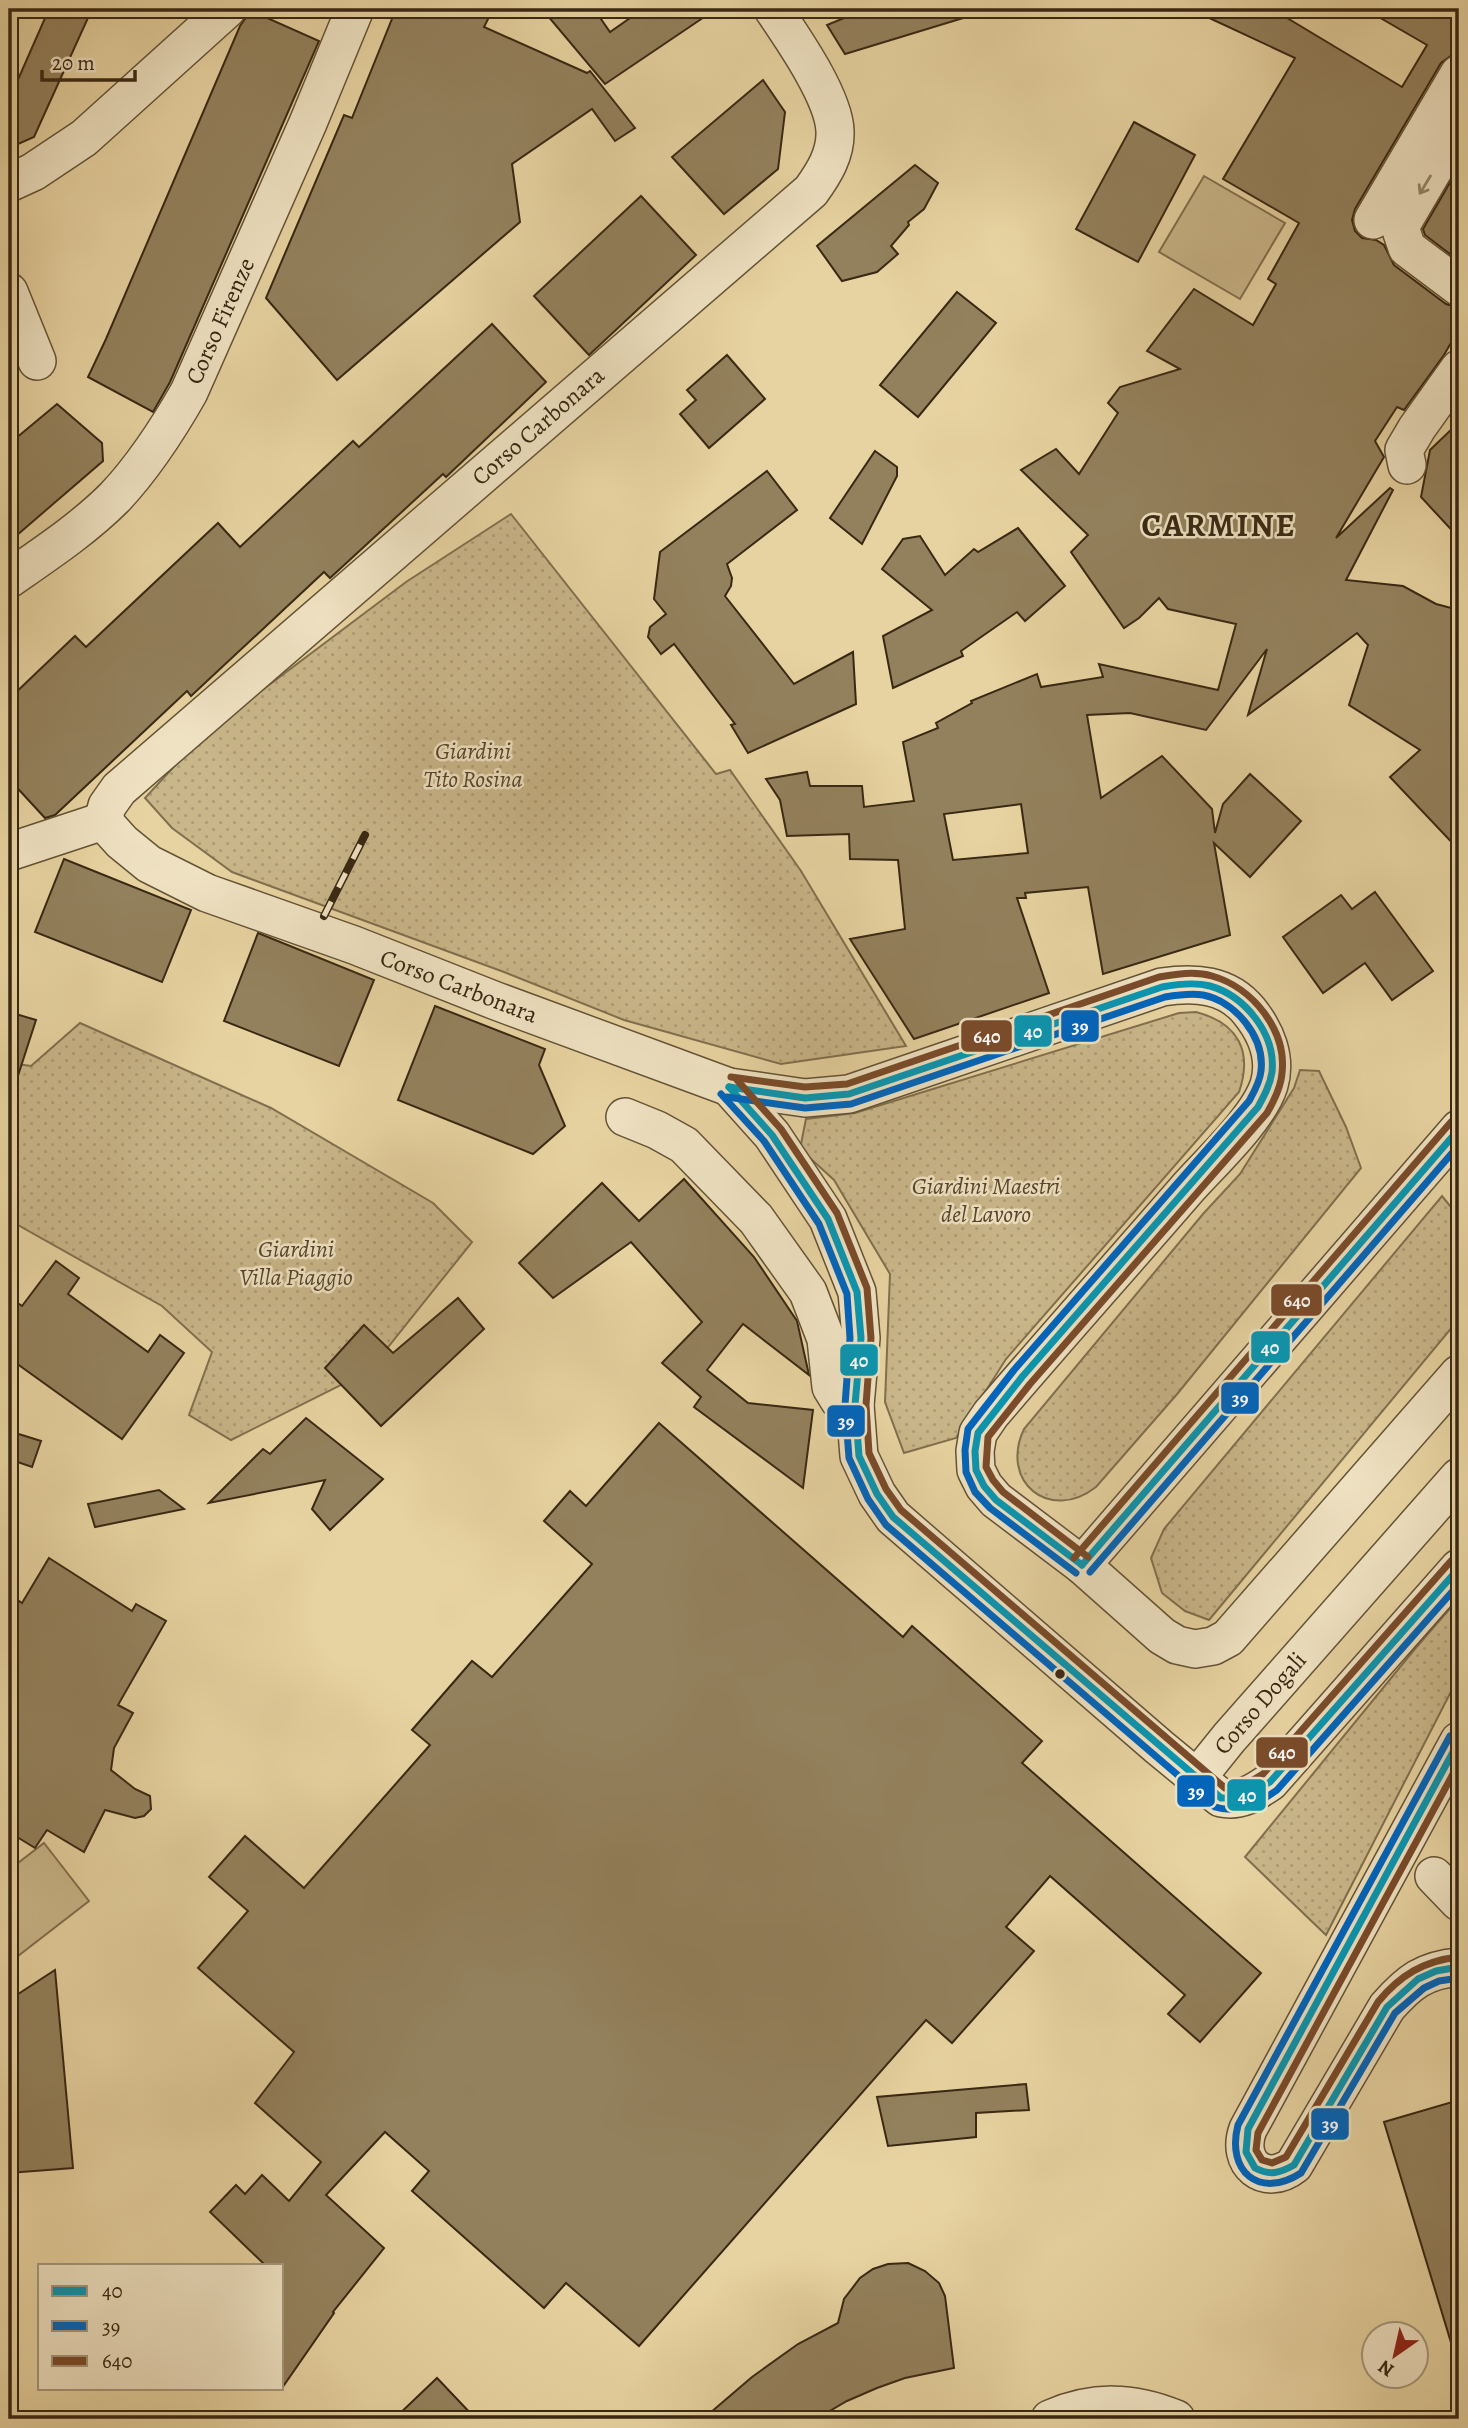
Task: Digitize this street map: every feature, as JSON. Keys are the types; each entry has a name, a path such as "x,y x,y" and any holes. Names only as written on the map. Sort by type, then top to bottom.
{"street":[{"path":"9,183 33,172 84,138 227,9"},
{"name":"Corso Firenze","path":"9,579 70,537 115,496 165,433 189,392 308,123 355,9"},
{"name":"Corso Carbonara","path":"788,14 824,93 835,130 828,167 811,191 119,789 107,806 103,821 122,842 149,864 207,893 354,945 729,1087 805,1098 849,1094 1162,987 1178,984 1196,984 1221,990 1243,1004 1265,1035 1270,1050 1272,1066 1265,1094 1258,1107 1022,1377 978,1433 976,1470 984,1486 996,1500 1082,1565"},
{"path":"1373,220 1459,74"},
{"path":"1459,126 1400,227 1406,248 1459,287"},
{"path":"9,292 37,361"},
{"path":"1407,465 1404,450 1459,369"},
{"path":"9,852 103,821"},
{"path":"729,1087 772,1135 828,1219 857,1292 861,1338 855,1405 859,1456 877,1494 893,1517 1196,1779"},
{"path":"625,1117 684,1145 757,1219 808,1292 826,1339 831,1387 839,1400 855,1405"},
{"path":"1459,1129 1082,1565 1162,1636 1177,1645 1195,1649 1213,1646 1228,1638 1459,1374"},
{"name":"Corso Dogali","path":"1459,1477 1238,1727 1196,1779 1221,1798 1232,1800 1243,1798 1270,1782 1459,1568"},
{"path":"1459,1741 1248,2129 1244,2148 1252,2165 1268,2174 1278,2174 1294,2165 1387,2007 1406,1985 1426,1974 1459,1967"},
{"path":"1050,2419 1084,2406 1102,2404 1141,2408 1176,2419"}],"green space":[{"path":"1204,176 1285,223 1240,299 1159,252"},
{"name":"Giardini Tito Rosina","path":"511,514 716,774 730,770 801,871 906,1046 781,1064 624,1020 504,972 232,872 172,828 145,798 205,733 406,582"},
{"name":"Giardini Maestri del Lavoro","path":"1196,1012 1222,1023 1232,1031 1238,1041 1244,1064 1239,1092 1006,1359 956,1438 904,1453 885,1402 890,1274 834,1180 800,1149 806,1119 855,1113 1179,1013"},
{"name":"Giardini Villa Piaggio","path":"80,1023 271,1108 433,1203 472,1242 369,1371 231,1440 189,1415 212,1352 162,1306 9,1220 9,1063 31,1066"},
{"path":"1300,1070 1319,1071 1346,1127 1361,1168 1178,1393 1096,1487 1079,1497 1062,1501 1046,1498 1033,1491 1024,1480 1018,1465 1018,1448 1024,1429 1203,1214 1240,1174 1294,1088"},
{"path":"1442,1196 1459,1217 1459,1319 1209,1620 1185,1611 1162,1593 1151,1558 1164,1529"},
{"path":"1459,1598 1459,1676 1326,1935 1245,1857"},
{"path":"44,1843 89,1901 9,1963 9,1870"}],"building":[{"path":"49,9 92,9 34,137 9,148 9,100"},
{"path":"247,9 319,41 170,382 153,412 88,377 240,26 247,16"},
{"path":"396,9 493,9 484,27 587,73 590,71 635,128 615,141 592,109 512,164 520,222 337,380 266,298 344,115 352,118"},
{"path":"542,9 594,9 610,32 643,9 716,9 605,84"},
{"path":"866,9 972,9 973,15 845,54 827,25"},
{"path":"1190,9 1272,9 1402,87 1427,45 1365,9 1459,9 1459,42 1452,55 1441,63 1355,209 1352,220 1355,231 1362,238 1376,240 1384,245 1394,265 1446,304 1459,308 1459,329 1444,355 1404,410 1397,407 1375,441 1384,457 1336,538 1390,488 1393,490 1346,580 1403,586 1436,604 1459,610 1459,850 1390,777 1420,750 1349,705 1368,645 1357,633 1248,715 1267,649 1206,730 1130,713 1087,715 1101,798 1162,756 1212,809 1215,833 1223,804 1250,774 1301,821 1250,877 1214,843 1230,935 1103,974 1088,887 1025,893 1026,898 1017,898 1049,993 914,1039 850,939 905,929 898,860 850,859 849,834 787,836 780,800 766,779 807,772 810,786 862,786 864,807 914,801 903,742 938,728 936,723 972,703 971,701 1037,674 1041,687 1103,677 1099,664 1218,690 1236,624 1168,609 1159,598 1139,618 1124,628 1071,552 1088,535 1021,470 1056,449 1079,474 1118,413 1108,403 1120,387 1180,369 1147,351 1194,289 1253,325 1276,284 1268,279 1299,223 1223,179 1295,58","holes":["1021,804 1028,853 953,860 944,814"]},
{"path":"763,80 785,112 778,169 724,214 672,157"},
{"path":"1134,122 1195,155 1138,262 1076,229"},
{"path":"915,165 938,183 924,209 908,222 909,225 891,246 898,254 877,272 842,281 817,246"},
{"path":"1459,167 1459,261 1425,235 1423,229"},
{"path":"641,196 696,255 589,355 534,296"},
{"path":"957,292 996,323 918,417 880,385"},
{"path":"492,324 546,382 446,477 443,474 330,578 324,572 191,696 187,691 55,815 45,818 9,779 9,699 75,636 86,647 218,523 240,547 353,441 359,447"},
{"path":"727,355 765,399 709,448 680,414 696,400 687,390"},
{"path":"57,404 102,443 103,461 9,542 9,444"},
{"path":"1459,422 1459,538 1421,497 1430,450"},
{"path":"875,451 897,467 897,476 862,544 830,518"},
{"path":"767,471 797,510 727,564 732,578 725,596 794,684 853,652 856,704 748,753 731,725 735,724 674,644 661,654 648,637 650,627 666,614 654,599 660,552"},
{"path":"1018,528 1065,586 1025,621 1017,612 961,651 963,656 893,688 883,636 932,610 882,569 903,539 920,536 945,575 974,549 978,552"},
{"path":"64,859 191,910 162,982 35,932"},
{"path":"1375,892 1433,971 1392,1000 1365,963 1323,993 1283,937 1341,895 1352,909"},
{"path":"258,933 374,980 339,1066 224,1021"},
{"path":"435,1006 545,1049 539,1065 565,1126 533,1154 398,1100"},
{"path":"9,1012 36,1020 14,1088 9,1087"},
{"path":"684,1179 754,1257 797,1321 809,1375 743,1324 707,1370 748,1403 813,1410 803,1488 694,1407 701,1397 662,1363 702,1322 631,1242 553,1298 519,1263 602,1183 639,1221"},
{"path":"56,1261 79,1278 68,1294 148,1352 160,1335 184,1353 122,1439 9,1358 9,1297 22,1306"},
{"path":"458,1298 484,1329 381,1426 325,1368 364,1325 393,1353"},
{"path":"306,1418 383,1479 330,1530 312,1509 325,1480 209,1503 263,1449 270,1454"},
{"path":"659,1423 903,1637 912,1626 1042,1741 1022,1763 1261,1973 1200,2042 1168,2014 1185,1995 1050,1876 1006,1927 1034,1951 952,2043 926,2020 639,2346 566,2283 544,2308 412,2191 429,2171 385,2132 326,2195 384,2248 333,2312 284,2385 284,2264 264,2264 210,2212 236,2185 245,2194 262,2175 289,2201 321,2162 255,2103 294,2052 198,1968 248,1911 209,1877 245,1836 304,1888 430,1745 412,1730 472,1661 492,1677 592,1564 544,1521 570,1491 586,1506"},
{"path":"9,1431 41,1441 32,1467 9,1459"},
{"path":"159,1490 184,1509 95,1527 88,1504"},
{"path":"49,1558 132,1611 136,1604 166,1621 118,1705 133,1713 114,1748 111,1770 135,1789 150,1796 151,1809 144,1816 135,1818 105,1810 84,1852 47,1830 35,1848 9,1832 9,1594 22,1603"},
{"path":"55,1970 73,2168 9,2173 9,2000"},
{"path":"1026,2084 1029,2110 976,2113 976,2137 888,2146 877,2097"},
{"path":"1459,2100 1459,2348 1453,2349 1384,2122"},
{"path":"908,2263 925,2271 939,2283 945,2296 954,2368 905,2378 877,2388 816,2419 703,2419 752,2377 798,2344 838,2323 844,2299 860,2278 873,2269 888,2264"},
{"path":"437,2378 476,2419 394,2419"}],"railway":[{"path":"324,916 365,835"}],"transit line":[{"name":"640","path":"731,1077 805,1087 847,1084 1159,977 1179,974 1206,974 1227,982 1241,990 1264,1012 1273,1026 1282,1057 1280,1083 1267,1113 1030,1384 988,1437 986,1467 993,1480 1003,1492 1088,1557"},
{"name":"40","path":"729,1087 805,1098 849,1094 1174,985 1198,984 1223,991 1235,998 1256,1018 1269,1044 1272,1058 1270,1081 1258,1107 1022,1377 978,1433 976,1470 984,1486 996,1500 1082,1565"},
{"name":"39","path":"727,1097 805,1108 851,1104 1165,997 1203,995 1226,1005 1246,1022 1261,1058 1259,1079 1249,1101 1014,1370 968,1429 966,1472 975,1492 990,1508 1076,1573"},
{"name":"640","path":"737,1080 781,1129 837,1213 867,1288 871,1338 866,1405 869,1453 886,1489 901,1510 1225,1788 1243,1786 1263,1774 1451,1561"},
{"name":"40","path":"729,1087 772,1135 828,1219 857,1292 861,1338 855,1405 859,1456 877,1494 893,1517 1221,1798 1241,1798 1270,1782 1459,1568"},
{"name":"39","path":"721,1094 764,1141 819,1224 847,1294 850,1338 845,1405 849,1458 868,1499 886,1525 1215,1807 1232,1809 1248,1806 1277,1790 1459,1584"},
{"name":"640","path":"1074,1558 1451,1122"},
{"name":"40","path":"1082,1565 1459,1129"},
{"name":"39","path":"1090,1572 1459,1145"},
{"name":"39","path":"1450,1736 1238,2125 1237,2156 1249,2176 1259,2182 1272,2183 1286,2181 1301,2173 1395,2013 1424,1988 1439,1981 1459,1978"},
{"name":"40","path":"1459,1741 1248,2129 1246,2152 1255,2168 1275,2172 1294,2165 1387,2007 1418,1979 1436,1971 1459,1967"},
{"name":"640","path":"1458,1957 1424,1966 1404,1977 1386,1992 1286,2157 1272,2163 1262,2160 1256,2150 1258,2133 1459,1763"}],"district":[{"name":"CARMINE","path":"1219,525"}]}
